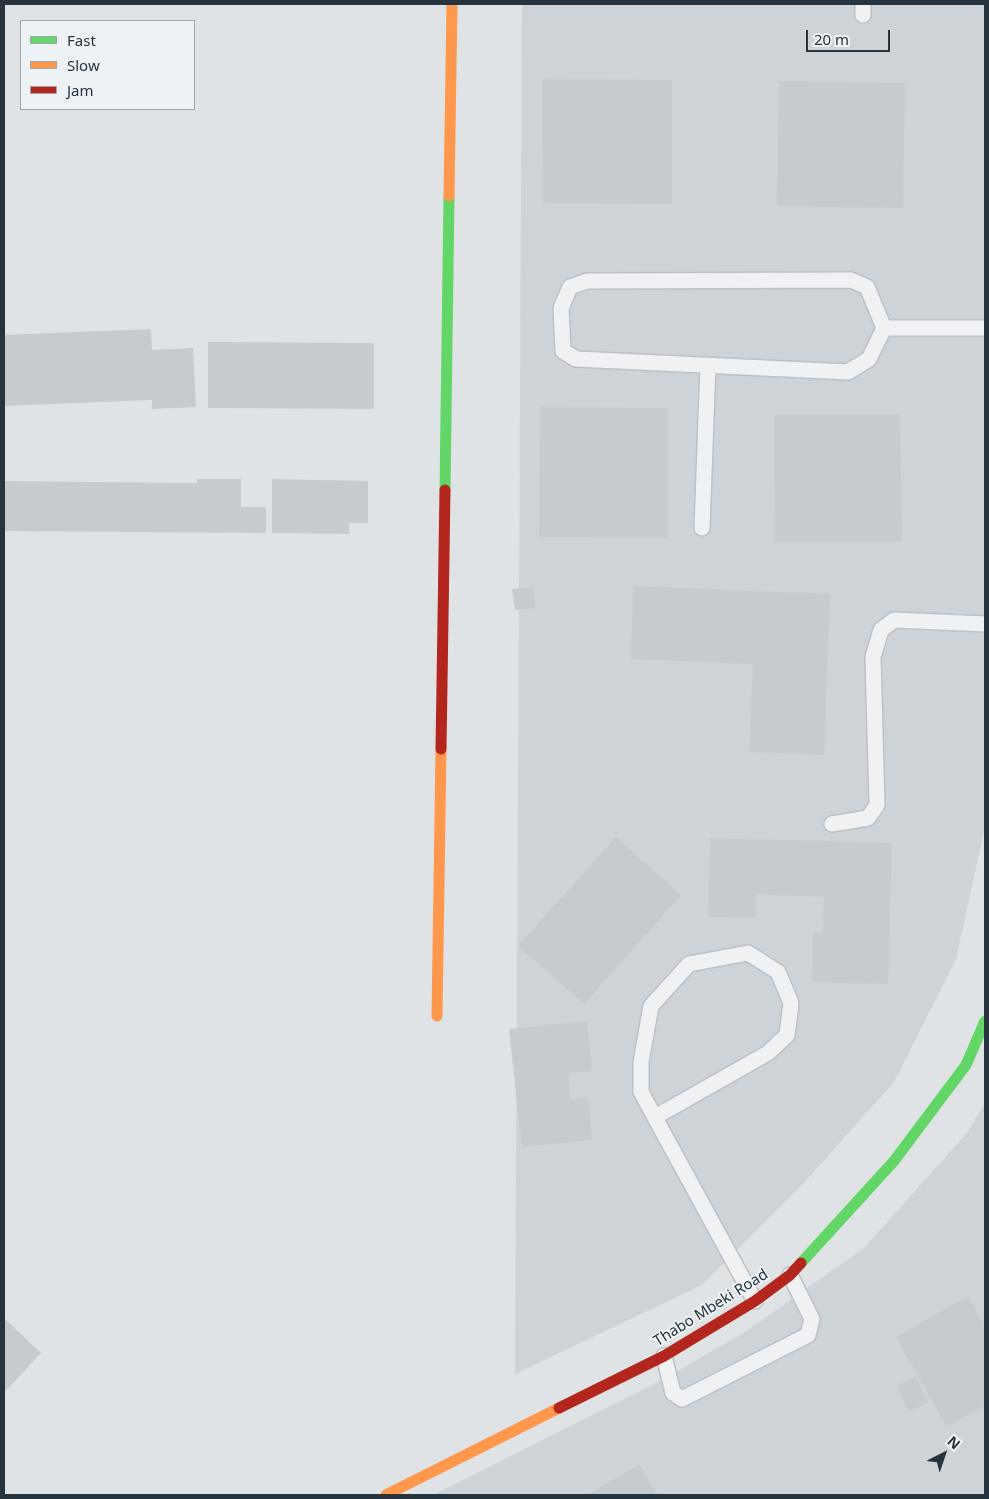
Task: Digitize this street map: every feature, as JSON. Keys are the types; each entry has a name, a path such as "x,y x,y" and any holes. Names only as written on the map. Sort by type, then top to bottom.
{"street":[{"path":"437,1016 452,4"},
{"name":"Thabo Mbeki Road","path":"386,1495 664,1356 755,1301 790,1275 894,1161 966,1064 985,1021"}],"lane":[{"path":"851,280 866,287 884,328 869,359 848,372 576,359 563,351 561,308 570,287 587,281 851,280"},
{"path":"884,328 985,328"},
{"path":"702,528 708,365"},
{"path":"832,824 868,818 877,805 873,657 881,630 894,620 985,624"},
{"path":"655,1117 768,1053 787,1035 791,1003 778,972 748,953 689,964 651,1006 641,1062 641,1092 755,1301"},
{"path":"664,1356 673,1393 682,1399 808,1335 812,1319 790,1275"}],"shaded area":[{"path":"522,4 985,4 985,827 956,959 894,1082 802,1185 702,1285 515,1374"},
{"path":"985,1103 985,1495 433,1495 664,1379 745,1332 864,1248 967,1133"}],"building":[{"path":"542,79 672,80 672,204 543,203"},
{"path":"779,81 905,83 903,208 777,206"},
{"path":"151,329 152,350 193,348 196,407 152,409 152,400 4,406 4,335"},
{"path":"208,342 374,343 374,409 208,408"},
{"path":"540,407 668,408 668,538 539,537"},
{"path":"774,415 900,415 902,542 775,542"},
{"path":"197,479 241,479 241,507 266,507 266,533 4,531 4,481 197,483"},
{"path":"272,479 368,481 368,523 349,523 349,534 272,533"},
{"path":"633,586 830,594 824,755 749,752 753,664 631,659"},
{"path":"533,587 535,608 515,610 512,589"},
{"path":"616,837 681,895 584,1004 518,946"},
{"path":"710,838 892,843 888,984 812,982 813,933 823,933 824,897 756,894 756,918 708,917"},
{"path":"587,1021 592,1071 568,1073 571,1099 588,1097 592,1140 522,1147 509,1029"},
{"path":"968,1296 985,1326 985,1405 947,1427 896,1337"},
{"path":"4,1318 41,1353 4,1393"},
{"path":"916,1377 928,1403 909,1411 896,1386"},
{"path":"639,1464 658,1495 588,1495"}],"traffic: fast":[{"path":"445,490 449,196"},
{"path":"801,1263 894,1161 966,1065 985,1021"}],"traffic: slow":[{"path":"449,196 452,4"},
{"path":"437,1016 441,749"},
{"path":"386,1495 559,1408"}],"traffic: jam":[{"path":"441,749 445,490"},
{"path":"559,1408 664,1356 755,1301 790,1275 801,1263"}]}
